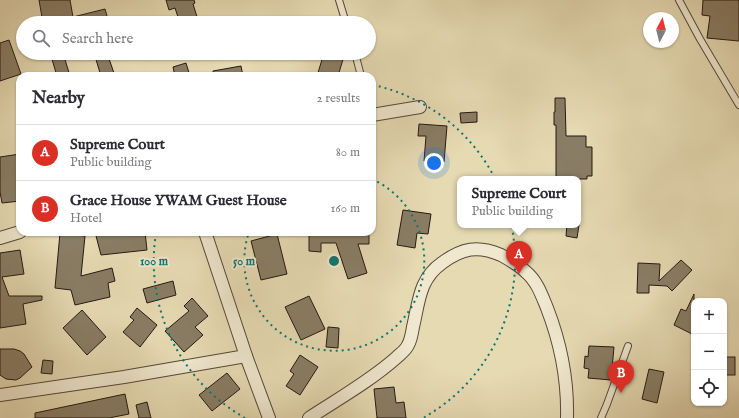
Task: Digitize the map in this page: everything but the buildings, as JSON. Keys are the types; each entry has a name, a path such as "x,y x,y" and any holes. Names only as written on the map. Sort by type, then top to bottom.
{"street":[{"path":"376,114 420,107"},
{"path":"0,238 16,233"},
{"path":"206,236 246,356 269,418"},
{"path":"308,418 386,367 401,354 409,344 420,296 428,276 442,263 459,253 474,249 484,249 512,260 527,272 536,284 555,328 563,358 570,417"},
{"path":"0,395 124,377 246,356"}],"lane":[{"path":"339,0 344,16"},
{"path":"679,0 739,105"},
{"path":"357,60 360,72"},
{"path":"601,418 608,404 628,346"}],"place":[{"name":"Supreme Court","path":"519,274"},
{"name":"Grace House YWAM Guest House","path":"621,393"}]}
